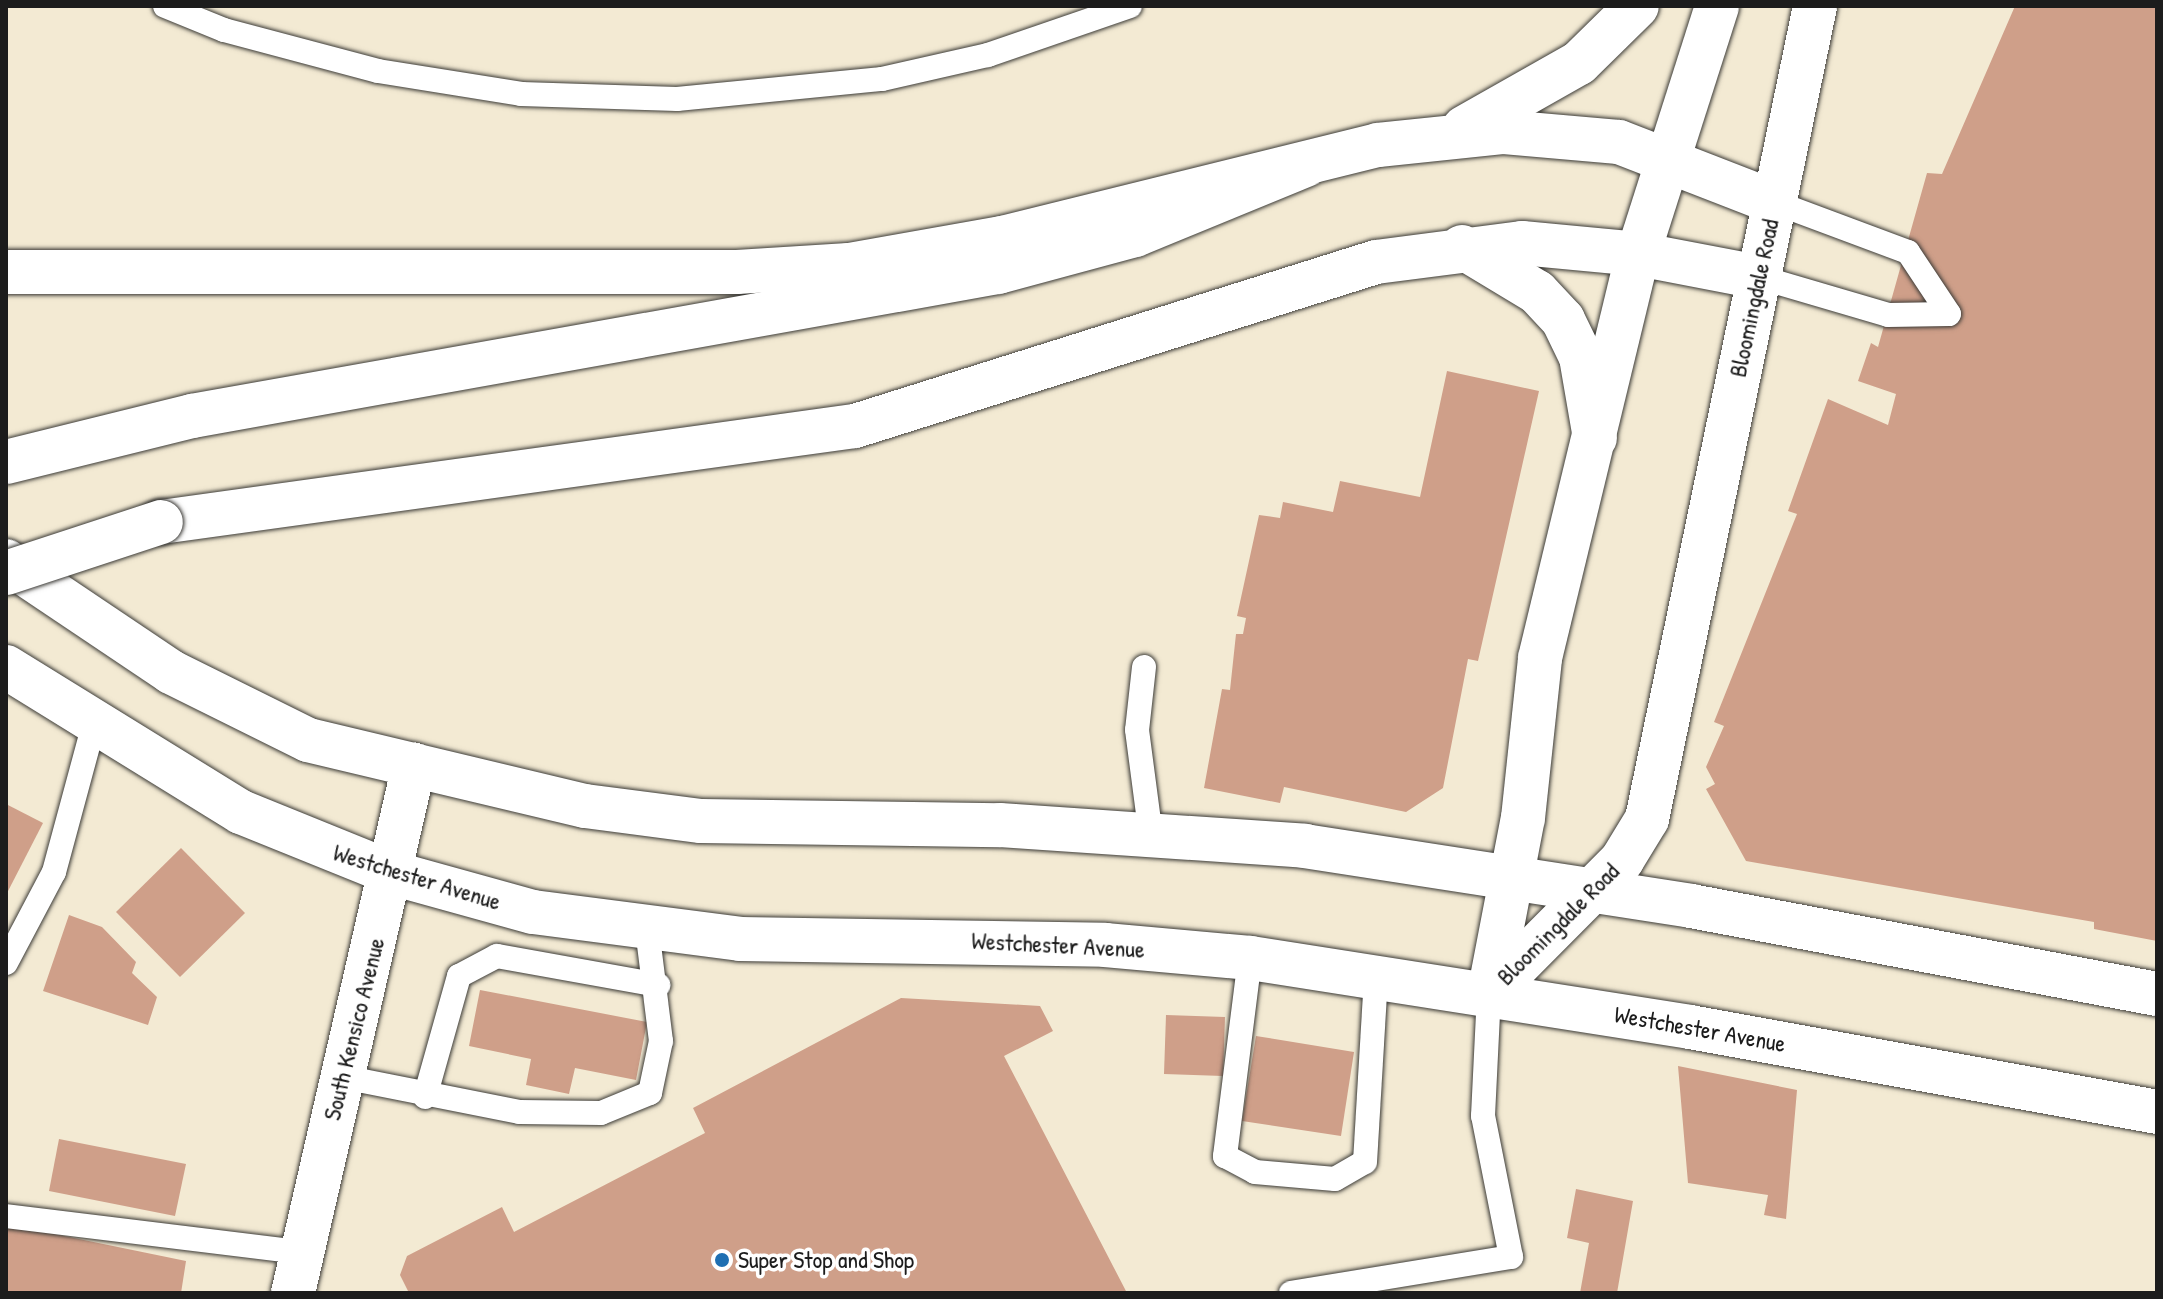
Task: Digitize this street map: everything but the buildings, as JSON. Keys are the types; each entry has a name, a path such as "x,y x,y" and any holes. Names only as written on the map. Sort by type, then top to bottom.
{"main road":[{"path":"6,272 737,272 849,265 1002,238 1105,207 1435,136 1508,107 1579,63 1637,6"},
{"name":"Bloomingdale Road","path":"1489,994 1510,878 1540,658 1638,254 1664,160 1700,75 1717,6"},
{"name":"Bloomingdale Road","path":"1489,994 1591,890 1647,819 1815,6"},
{"path":"1435,136 1586,134 1774,202"},
{"path":"6,462 73,443 998,272 1135,235 1306,165"},
{"path":"6,573 161,522 855,426 1302,283 1462,247 1522,243 1638,254 1759,277"},
{"path":"1462,247 1537,292 1563,320 1581,357 1595,438"},
{"path":"6,561 240,710 308,740 585,806 701,821 1000,825 1305,846 1591,890 2157,994"},
{"name":"Westchester Avenue","path":"6,667 241,812 392,873 537,913 647,929 814,943 1105,945 1250,958 1489,994 2157,1112"},
{"name":"South Kensico Avenue","path":"297,1272 392,873 414,765"}],"lane":[{"path":"165,6 224,30 378,71 599,98 778,94 882,79 1053,34 1130,6"},
{"path":"1053,34 1100,6"},
{"path":"1759,277 1888,315 1949,314 1908,252 1774,202"},
{"path":"1144,667 1137,730 1151,837"},
{"path":"6,963 54,872 94,724"},
{"path":"523,960 537,913"},
{"path":"343,1077 425,1097 520,1112 601,1113 650,1093 661,1041 658,985 647,929"},
{"path":"425,1097 459,976 497,956 658,985"},
{"path":"1250,958 1225,1156 1255,1172 1335,1179 1365,1162 1376,976"},
{"path":"1291,1293 1511,1257 1483,1116 1489,994"},
{"path":"6,1216 297,1272"}],"place":[{"name":"Super Stop and Shop","path":"722,1260"}]}
